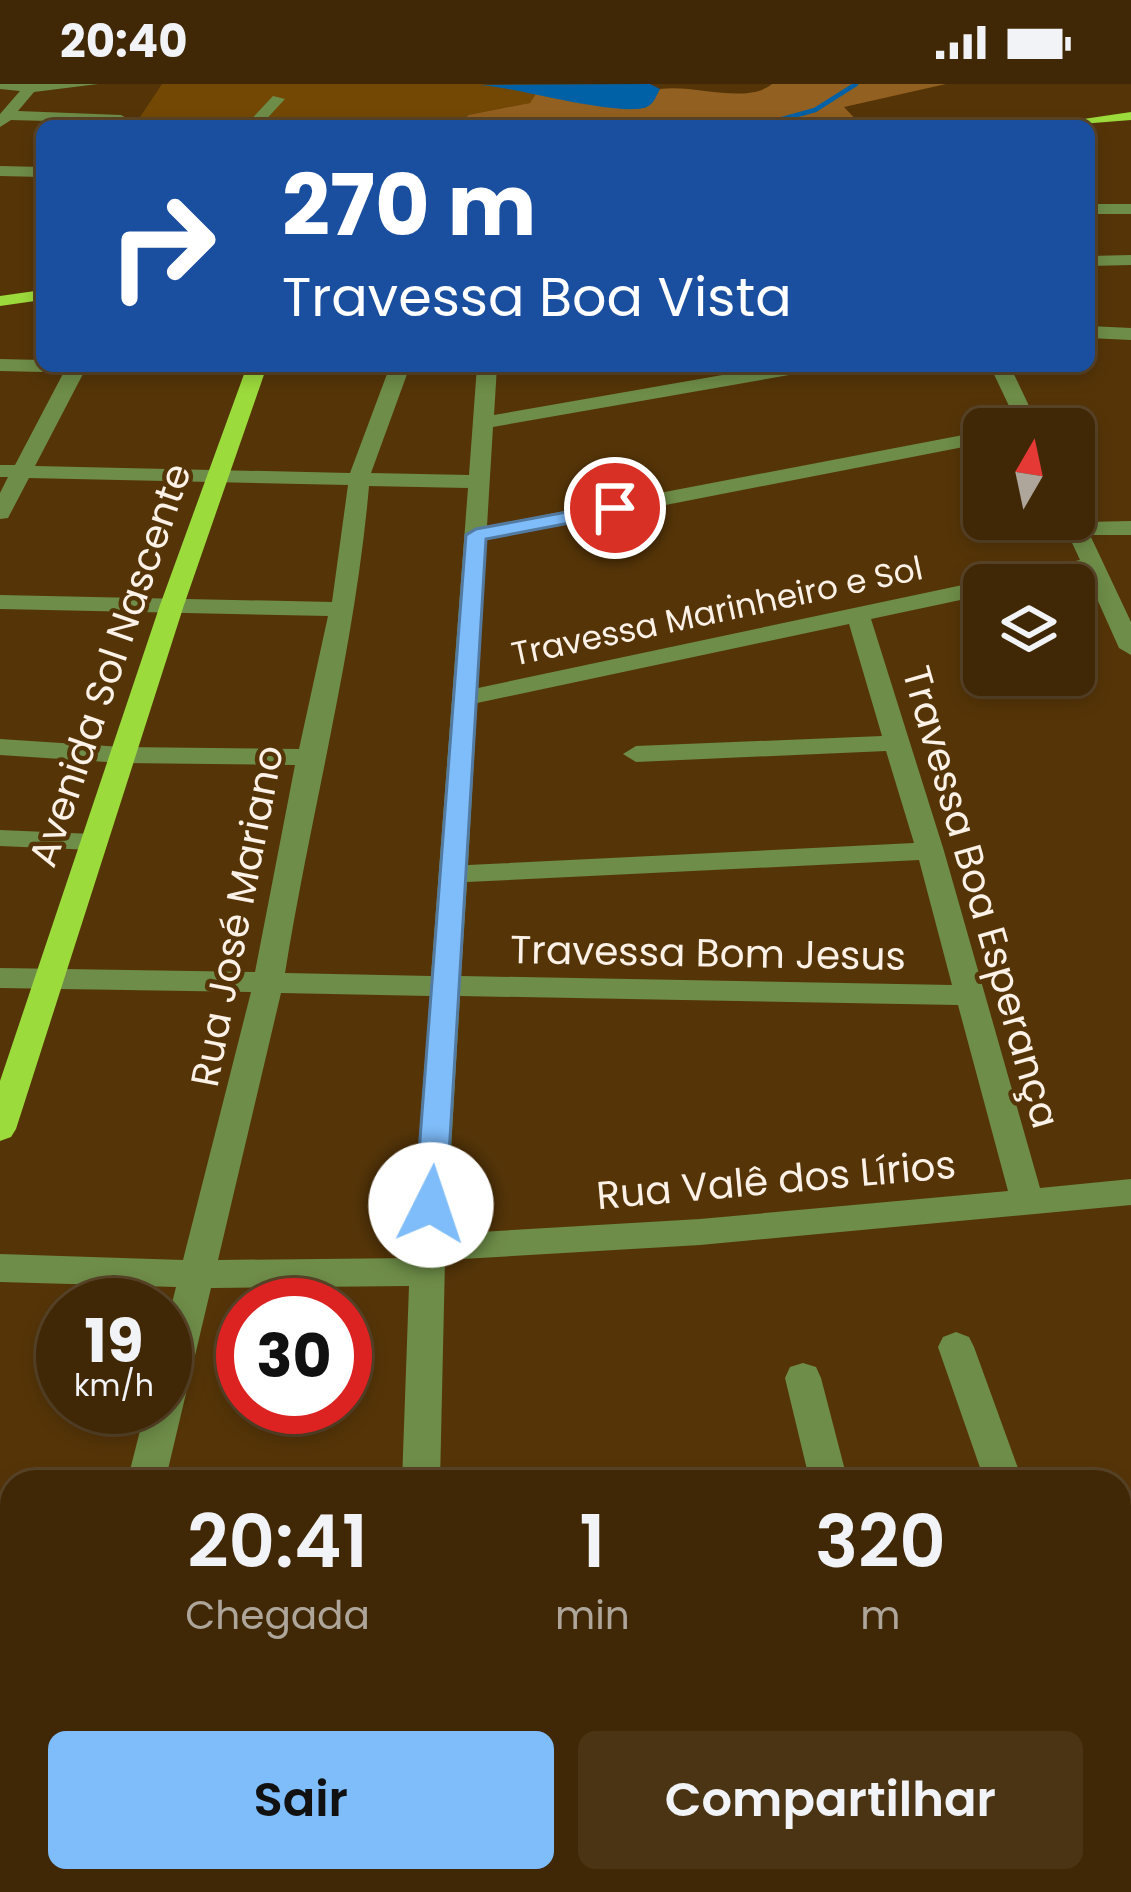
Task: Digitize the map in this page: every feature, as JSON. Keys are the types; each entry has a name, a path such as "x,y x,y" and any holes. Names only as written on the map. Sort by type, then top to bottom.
{"main road":[{"path":"1095,121 1131,116"},
{"path":"1095,131 1131,125"},
{"path":"0,289 36,283"},
{"path":"0,302 36,296"},
{"name":"Avenida Sol Nascente","path":"1,1124 172,605 255,372"}],"street":[{"path":"0,85 91,84"},
{"path":"6,112 30,88"},
{"path":"258,120 278,99"},
{"path":"6,112 121,119"},
{"path":"0,171 36,172"},
{"path":"1095,209 1131,209"},
{"path":"1095,261 1131,260"},
{"path":"1095,332 1131,334"},
{"path":"0,365 36,366"},
{"path":"0,513 11,471 74,372"},
{"name":"Rua José Mariano","path":"149,1470 268,984 309,758 351,565 359,477 398,372"},
{"path":"421,1470 444,989 487,372"},
{"path":"484,423 772,372"},
{"path":"1003,372 1019,408"},
{"path":"476,535 963,441"},
{"path":"11,471 480,482"},
{"path":"1095,525 1131,528"},
{"path":"1081,540 1092,564"},
{"path":"1095,570 1131,648"},
{"name":"Travessa Marinheiro e Sol","path":"464,698 963,593"},
{"path":"0,602 342,609"},
{"name":"Travessa Boa Esperança","path":"858,616 930,850 1028,1200"},
{"path":"636,754 897,743"},
{"path":"0,747 122,755 309,758"},
{"path":"0,838 93,842"},
{"path":"452,874 930,850"},
{"name":"Travessa Bom Jesus","path":"0,978 444,989 971,994"},
{"name":"Rua Valê dos Lírios","path":"0,1268 200,1274 428,1260 1131,1192"},
{"path":"956,1347 1000,1470"},
{"path":"803,1378 826,1470"}],"shaded area":[{"path":"162,84 480,84 538,91 539,96 530,103 468,115 465,120 138,120"},
{"path":"772,84 946,84 844,107 856,120 465,120 468,115 530,103 538,91 645,108 660,89 761,90"}],"water":[{"path":"650,84 660,89 650,105 638,109 479,85"}],"waterway":[{"path":"779,120 815,110 856,84"}],"route":[{"path":"431,1205 476,535 615,508"}]}
